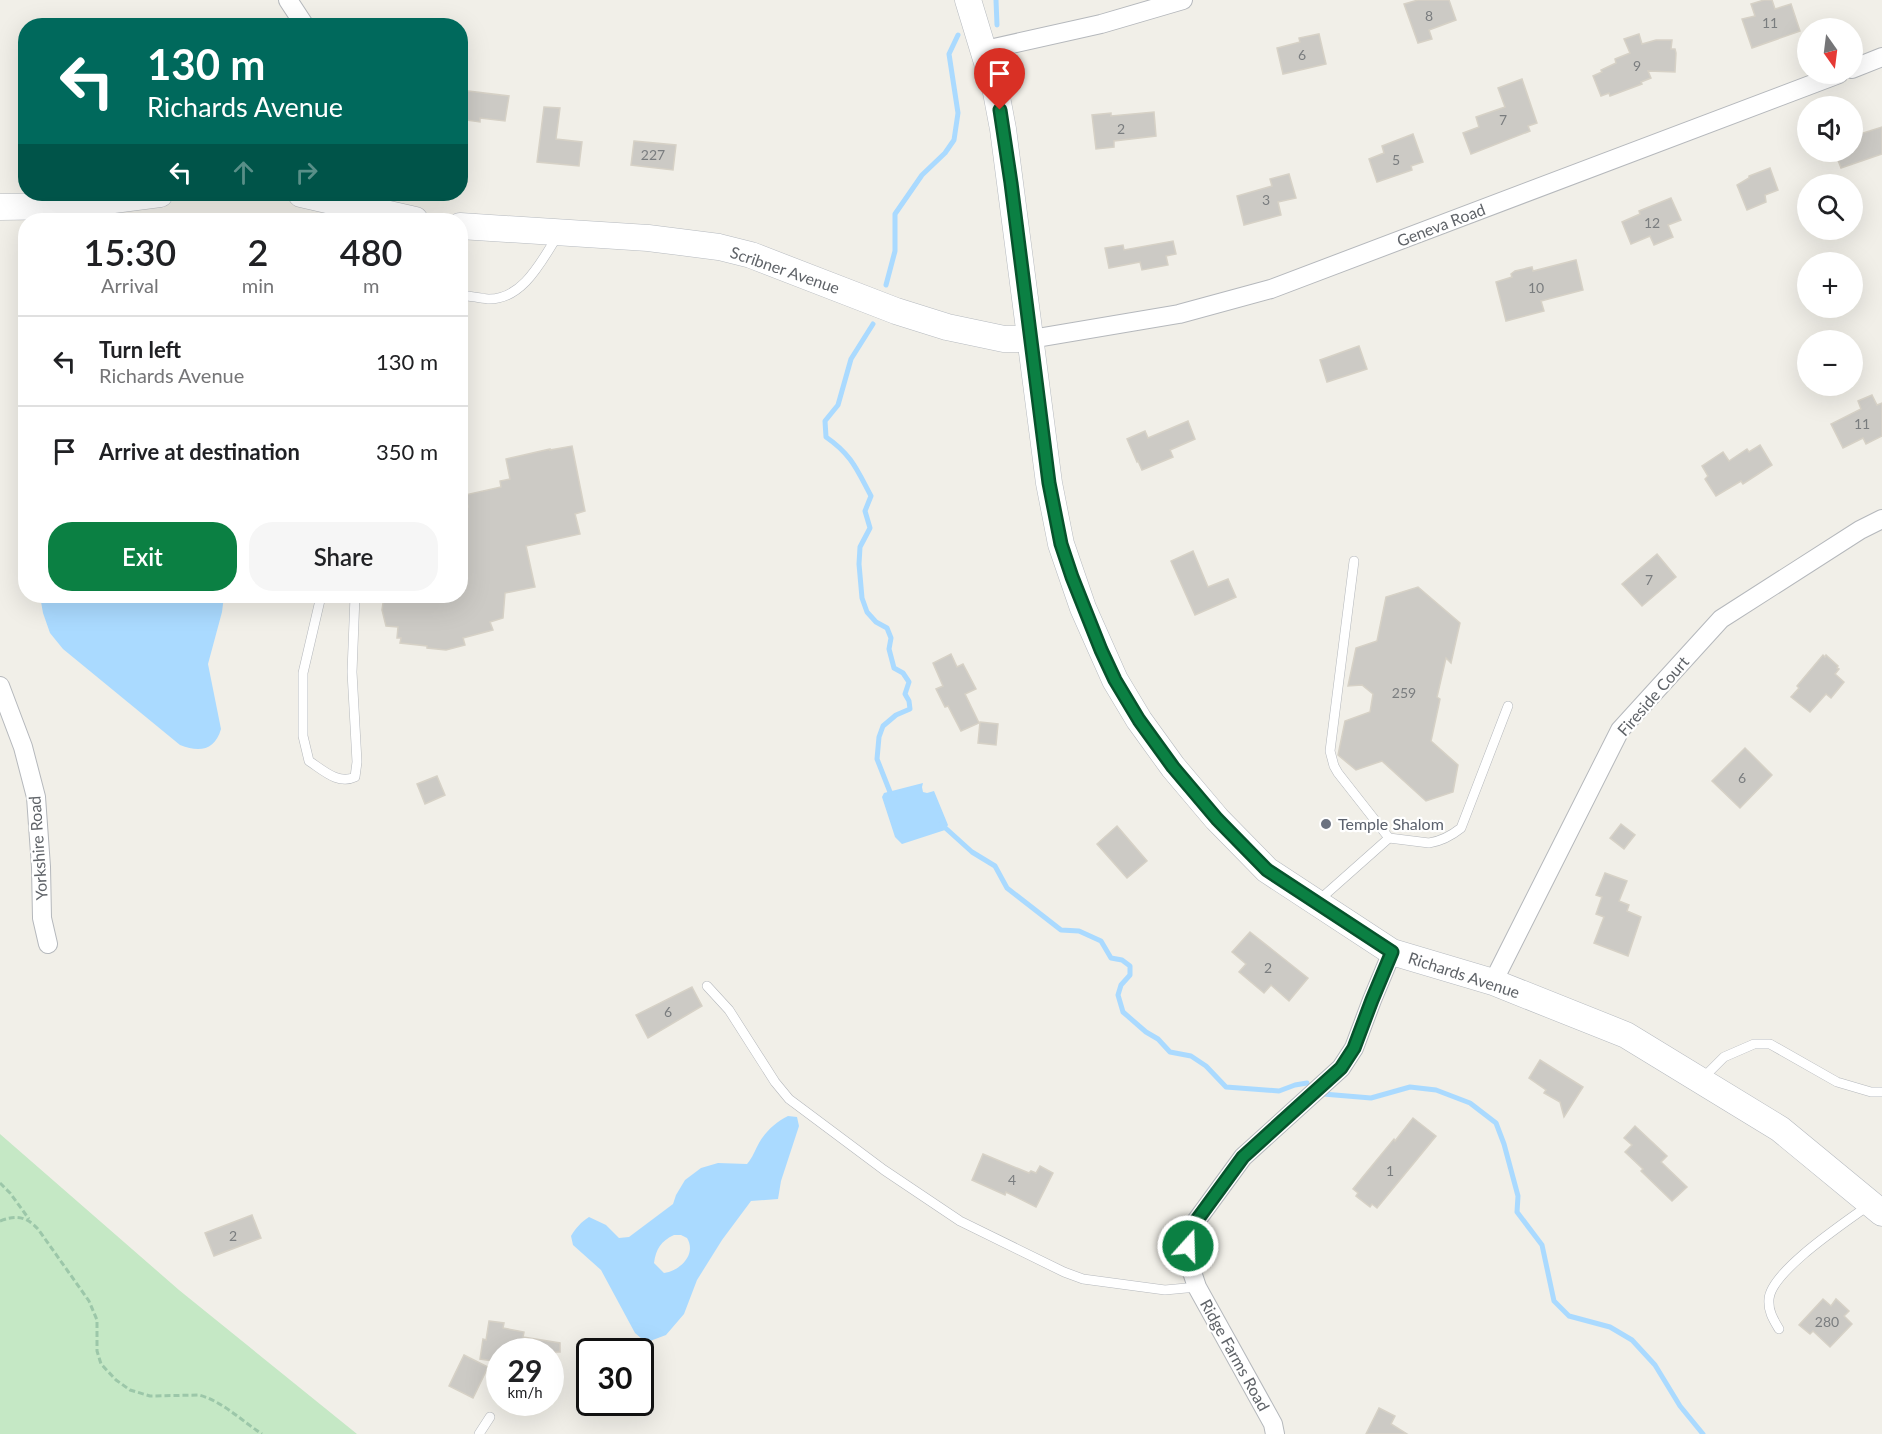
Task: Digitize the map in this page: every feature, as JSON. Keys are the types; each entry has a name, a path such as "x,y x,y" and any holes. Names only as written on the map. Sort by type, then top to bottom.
{"street":[{"path":"288,0 300,18"},
{"name":"Richards Avenue","path":"968,0 985,50 1003,129 1049,483 1061,544 1083,609 1115,680 1139,720 1173,767 1217,819 1267,870 1392,952 1493,982 1626,1035 1780,1129 1876,1208"},
{"path":"985,50 1101,24 1183,0"},
{"path":"1863,65 1882,57"},
{"name":"Geneva Road","path":"1031,339 1179,314 1271,289 1813,84"},
{"path":"0,207 67,206 106,201"},
{"path":"334,201 381,213"},
{"name":"Scribner Avenue","path":"468,226 648,238 719,247 751,255 896,311 947,327 1004,339 1031,339"},
{"name":"Fireside Court","path":"1493,982 1620,730 1721,619 1860,530 1882,519"},
{"name":"Yorkshire Road","path":"0,686 23,747 36,797 42,918 48,944"},
{"name":"Ridge Farms Road","path":"1275,1434 1273,1424 1197,1287 1191,1269 1188,1246 1194,1224 1243,1157 1341,1068 1354,1048 1392,952"}],"lane":[{"path":"468,296 490,299 512,292 526,282 559,232"},
{"path":"1354,561 1330,751 1338,773 1389,838 1429,843 1443,840 1461,828 1508,706"},
{"path":"319,603 303,673 303,736 309,761 333,777 347,780 355,777 357,762 352,672 355,603"},
{"path":"1317,902 1389,838"},
{"path":"707,986 729,1010 789,1099 884,1170 960,1221 1083,1279 1165,1290 1197,1287"},
{"path":"1701,1080 1724,1057 1754,1044 1770,1044 1837,1082 1871,1092 1882,1092"},
{"path":"1779,1329 1770,1314 1769,1297 1780,1276 1808,1250 1876,1208"},
{"path":"479,1434 490,1417"}],"path":[{"path":"0,1183 10,1193 89,1300 97,1320 97,1351 101,1364 116,1380 130,1390 150,1396 199,1395 206,1397 226,1408 262,1434"},
{"path":"0,1221 8,1218 26,1218 31,1221"}],"green space":[{"path":"0,1134 179,1290 357,1434 0,1434"}],"water":[{"path":"41,603 223,603 208,664 221,729 215,741 206,748 200,749 180,745 63,649 50,633"},
{"path":"923,783 923,792 934,791 948,825 945,830 902,844 895,837 882,797 884,793"},
{"path":"788,1116 797,1117 799,1126 781,1181 778,1199 751,1201 722,1240 697,1280 684,1314 666,1335 654,1340 641,1338 635,1333 601,1270 573,1245 571,1236 589,1217 606,1225 619,1238 629,1237 673,1204 685,1180 701,1168 718,1163 747,1164 759,1143 772,1127","holes":["674,1235 687,1238 690,1250 685,1261 676,1269 664,1273 654,1263 662,1243"]}],"building":[{"path":"1418,0 1449,0 1456,20 1429,30 1432,39 1418,43 1404,4"},
{"path":"1772,0 1775,9 1791,4 1797,22 1797,32 1752,48 1742,19 1755,16 1751,4"},
{"path":"1319,34 1326,64 1283,74 1277,48 1300,42 1299,38"},
{"path":"1639,34 1642,44 1656,40 1672,40 1671,49 1675,49 1676,53 1675,72 1648,71 1651,78 1641,82 1642,84 1610,96 1609,93 1601,96 1593,76 1616,63 1615,59 1630,53 1624,39"},
{"path":"1522,79 1537,123 1528,126 1530,131 1471,154 1463,133 1479,127 1476,117 1505,107 1498,88"},
{"path":"468,91 509,96 505,121 480,118 480,122 468,120"},
{"path":"544,107 560,108 556,139 582,142 579,166 537,162"},
{"path":"1154,112 1156,136 1114,141 1114,147 1096,149 1092,115 1111,113 1111,116"},
{"path":"1882,127 1882,154 1863,160 1863,133"},
{"path":"1413,134 1423,162 1411,166 1412,170 1377,182 1369,159 1384,153 1382,146"},
{"path":"634,141 676,145 673,170 631,165"},
{"path":"1839,162 1859,162 1841,168"},
{"path":"1770,168 1778,190 1765,195 1766,202 1747,210 1737,185 1749,176"},
{"path":"1289,174 1296,198 1278,202 1281,215 1244,225 1237,196 1272,186 1270,179"},
{"path":"1671,198 1681,220 1668,225 1673,237 1654,245 1650,236 1631,244 1622,222 1640,214 1639,211"},
{"path":"1173,241 1176,254 1166,256 1168,265 1142,270 1140,262 1109,268 1105,248 1123,245 1124,250"},
{"path":"1576,260 1583,290 1541,301 1544,311 1506,321 1496,282 1512,277 1511,274 1515,271 1532,267 1533,271"},
{"path":"1359,346 1367,369 1327,382 1320,360"},
{"path":"1872,395 1877,405 1882,403 1882,436 1866,444 1863,438 1843,448 1831,424 1861,409 1858,401"},
{"path":"1188,421 1195,439 1170,450 1173,457 1142,470 1127,439 1145,431 1148,438"},
{"path":"1760,445 1772,465 1743,484 1741,481 1716,496 1705,479 1708,476 1702,466 1723,452 1729,461 1747,449 1749,452"},
{"path":"572,446 585,511 575,514 580,534 526,546 535,587 505,593 503,618 490,622 493,630 463,638 465,645 446,650 400,643 401,638 397,638 398,627 386,626 382,610 383,603 468,603 468,494 501,487 500,481 510,479 506,459"},
{"path":"1193,551 1208,587 1228,579 1236,597 1195,615 1171,561"},
{"path":"1657,554 1676,577 1642,606 1622,584"},
{"path":"1418,587 1460,623 1451,663 1446,658 1437,697 1440,699 1431,741 1458,765 1453,792 1426,801 1382,761 1356,770 1338,755 1345,721 1370,712 1373,694 1362,685 1348,686 1356,648 1377,641 1386,597"},
{"path":"951,654 957,667 963,664 976,689 965,694 979,723 961,731 936,689 943,686 933,663"},
{"path":"1823,655 1838,666 1839,669 1835,674 1844,682 1831,698 1826,694 1810,712 1791,697 1799,688 1797,686"},
{"path":"980,722 998,724 996,745 978,743"},
{"path":"1745,748 1772,775 1740,808 1712,781"},
{"path":"437,776 445,795 425,804 417,784"},
{"path":"1621,824 1635,835 1624,849 1610,838"},
{"path":"1117,826 1147,861 1127,878 1097,844"},
{"path":"1605,873 1627,881 1619,901 1629,905 1627,911 1641,917 1628,956 1594,943 1604,917 1596,914 1602,897 1596,895"},
{"path":"1250,932 1308,978 1289,1001 1271,985 1264,993 1239,972 1246,964 1232,952"},
{"path":"692,987 702,1006 648,1038 636,1015"},
{"path":"1540,1060 1583,1087 1564,1117 1560,1102 1544,1093 1546,1090 1529,1078"},
{"path":"1413,1118 1436,1136 1377,1208 1372,1204 1370,1207 1356,1196 1358,1193 1353,1189"},
{"path":"1635,1126 1667,1156 1661,1162 1687,1187 1672,1201 1625,1152 1632,1145 1624,1138"},
{"path":"983,1154 1029,1173 1031,1171 1036,1173 1040,1166 1053,1173 1036,1207 1006,1192 1005,1195 972,1180"},
{"path":"252,1215 261,1238 214,1256 205,1233"},
{"path":"1823,1299 1831,1306 1836,1299 1849,1311 1844,1316 1852,1324 1830,1347 1813,1331 1810,1334 1799,1325"},
{"path":"489,1321 504,1323 503,1328 524,1332 523,1337 529,1338 486,1338"},
{"path":"483,1339 486,1340 486,1360 480,1359"},
{"path":"464,1355 486,1366 486,1371 473,1398 449,1386"},
{"path":"1379,1408 1395,1416 1391,1424 1407,1434 1366,1434"}],"waterway":[{"path":"996,0 997,25"},
{"path":"886,285 895,251 895,214 922,175 945,153 954,140 958,113 949,54 958,35"},
{"path":"873,324 851,359 838,405 825,421 826,437 848,457 871,496 865,511 870,528 860,547 862,598 867,612 876,622 887,628 891,638 889,649 894,668 903,673 909,682 905,694 910,709 896,715 883,726 879,737 877,759 890,792 895,795"},
{"path":"941,824 972,852 995,866 1007,888 1061,930 1079,931 1101,941 1111,958 1122,960 1130,966 1130,975 1121,985 1118,995 1123,1012 1158,1039 1170,1052 1191,1056 1206,1066 1226,1087 1279,1091 1307,1083"},
{"path":"1323,1094 1371,1098 1410,1087 1436,1090 1470,1103 1496,1123 1518,1196 1517,1212 1542,1245 1554,1301 1569,1316 1610,1327 1632,1340 1655,1365 1680,1406 1703,1434"}],"place":[{"name":"Temple Shalom","path":"1326,824"}],"route":[{"path":"1000,110 1055,516 1072,577 1101,650 1115,680 1139,720 1173,767 1217,819 1267,870 1392,952 1354,1048 1341,1068 1243,1157 1194,1224 1188,1246"}]}
